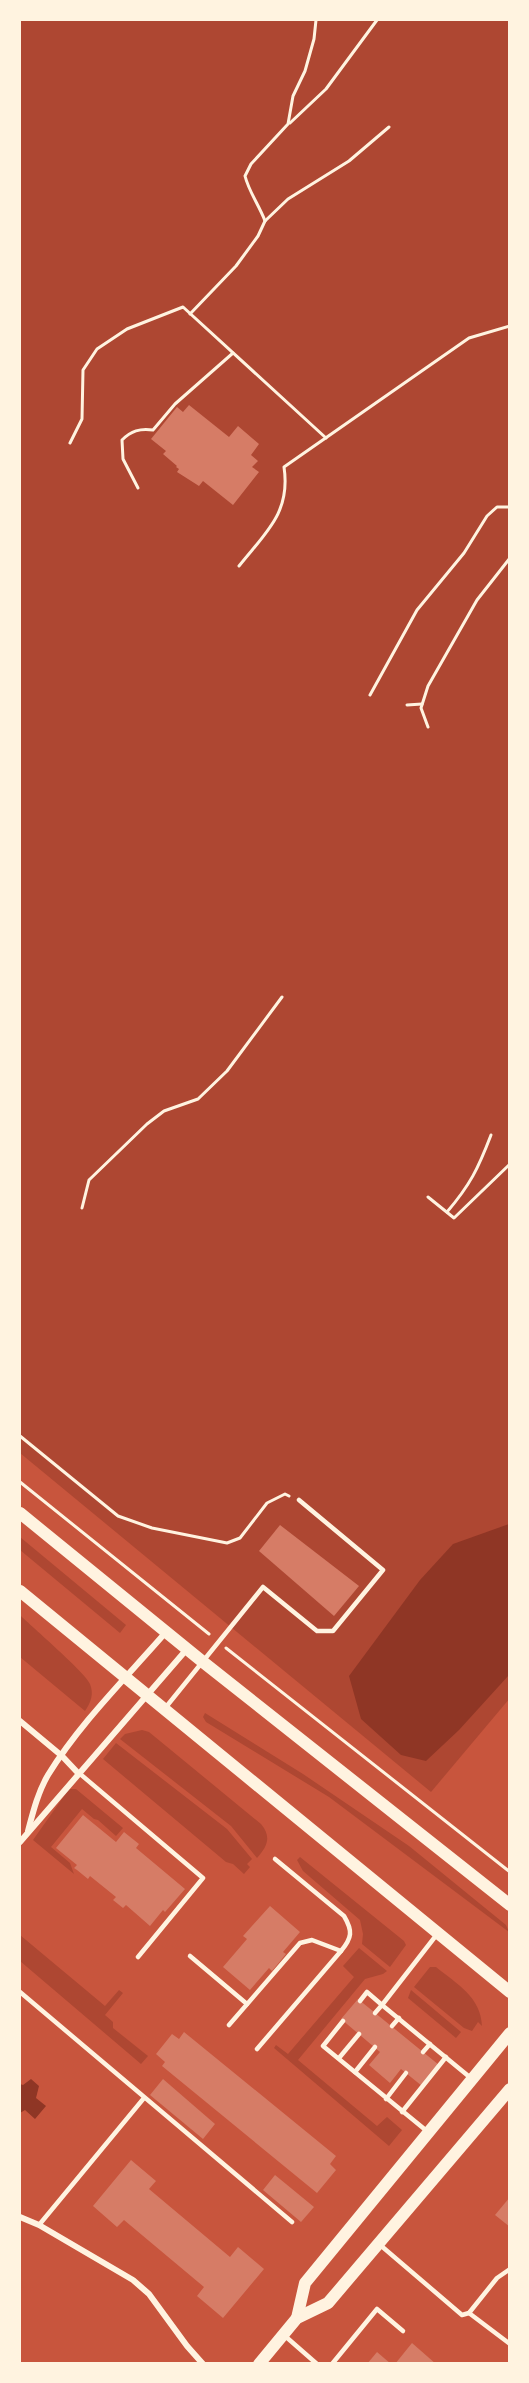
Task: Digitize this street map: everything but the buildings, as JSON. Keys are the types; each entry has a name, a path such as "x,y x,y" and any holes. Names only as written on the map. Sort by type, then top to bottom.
{"main road":[{"path":"20,1513 203,1662 510,1905"},
{"path":"20,1591 510,1992"},
{"path":"297,2318 305,2283 510,2033"},
{"path":"259,2364 297,2318 328,2303 510,2089"}],"street":[{"path":"28,1832 34,1807 48,1776 71,1742 166,1632"},
{"path":"20,1842 187,1649"},
{"path":"20,1721 62,1756 78,1773"},
{"path":"20,2217 39,2225 134,2280 149,2294 202,2364"}],"lane":[{"path":"164,1710 263,1587 317,1631 333,1631 383,1570 299,1500"},
{"path":"78,1773 203,1878 138,1957"},
{"path":"257,2049 341,1952 351,1937 351,1928 344,1916 275,1859"},
{"path":"375,2013 438,1933"},
{"path":"229,2025 300,1943 312,1940 341,1952"},
{"path":"190,1956 247,2004"},
{"path":"20,1992 292,2222"},
{"path":"360,2001 367,1992 472,2079"},
{"path":"392,2026 399,2018"},
{"path":"343,2021 323,2046 428,2132"},
{"path":"339,2058 358,2034"},
{"path":"423,2052 430,2044"},
{"path":"355,2072 375,2047"},
{"path":"402,2112 446,2057"},
{"path":"386,2099 406,2073"},
{"path":"39,2225 144,2098"},
{"path":"379,2244 462,2315 469,2313 497,2278 510,2269"},
{"path":"332,2364 377,2308 403,2331"},
{"path":"469,2313 510,2344"},
{"path":"283,2335 317,2364"}],"path":[{"path":"288,124 293,96 305,71 314,39 316,20"},
{"path":"265,221 258,202 248,189 245,176 251,164 288,124 326,89 377,20"},
{"path":"190,314 236,266 258,236 265,221 288,199 349,161 389,127"},
{"path":"70,443 82,419 83,370 97,349 127,329 183,307 326,438"},
{"path":"239,566 279,514 287,485 284,467 469,338 510,326"},
{"path":"138,489 123,459 122,440 130,432 153,430 175,404 233,353"},
{"path":"370,694 417,610 464,553 487,516 497,507 510,507"},
{"path":"428,727 421,708 428,686 477,600 510,558"},
{"path":"407,705 422,704"},
{"path":"82,1208 90,1180 147,1124 164,1111 198,1099 227,1071 282,996"},
{"path":"447,1212 468,1188 491,1136"},
{"path":"428,1197 454,1218 510,1164"},
{"path":"20,1436 118,1516 152,1528 227,1544 240,1538 267,1503 285,1494 299,1500"},
{"path":"20,1482 206,1632"},
{"path":"235,1655 510,1872"}],"shaded area":[{"path":"20,20 509,20 510,1698 431,1792 20,1453"},
{"path":"509,1524 509,1675 459,1730 426,1761 401,1755 361,1719 349,1676 420,1580 453,1544"},
{"path":"20,1537 126,1625 120,1633 20,1550"},
{"path":"20,1615 86,1678 92,1695 85,1711 20,1657"},
{"path":"205,1713 303,1774 409,1846 506,1925 509,1932 329,1797 206,1722 203,1717"},
{"path":"142,1730 149,1732 261,1824 266,1833 267,1842 257,1858 231,1826 120,1739 125,1734"},
{"path":"116,1743 227,1829 252,1859 247,1864 250,1867 244,1874 233,1864 226,1862 103,1759"},
{"path":"69,1789 76,1789 123,1828 116,1836 82,1809 51,1847 70,1863 74,1874 33,1840"},
{"path":"300,1857 404,1941 406,1945 390,1967 362,1944 363,1934 360,1920 303,1871 297,1860"},
{"path":"20,1935 105,2006 119,1990 123,1993 105,2015 113,2022 113,2028 148,2056 141,2064 20,1961"},
{"path":"359,1948 387,1971 365,1979 298,2060 377,2126 387,2117 402,2130 389,2146 274,2048 276,2045 288,2054 354,1977 343,1966"},
{"path":"430,1967 436,1967 467,1992 481,2016 482,2026 478,2022 472,2031 464,2028 414,1987"},
{"path":"411,1990 461,2032 456,2038 408,1998"},
{"path":"31,2079 39,2086 36,2098 46,2106 35,2119 25,2110 20,2113 20,2084 23,2085"}]}
